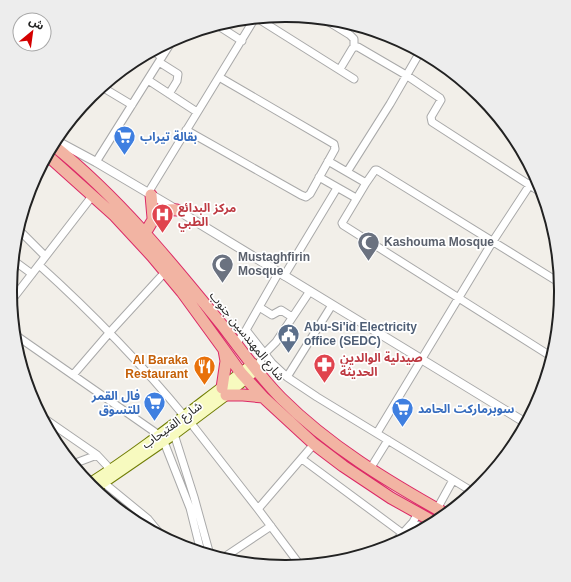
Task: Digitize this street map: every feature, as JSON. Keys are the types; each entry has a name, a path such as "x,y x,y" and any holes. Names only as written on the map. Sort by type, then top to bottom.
{"highway":[{"name":"شارع المهندسين جنوب","path":"57,150 93,180 236,344 257,365 282,398 319,431 370,469 440,510"},
{"name":"شارع المهندسين جنوب","path":"52,159 115,216 142,237 165,272 182,292 244,376 263,397 314,444 363,480 391,498 416,518 426,520"},
{"path":"149,194 153,218"},
{"path":"142,237 153,218 161,211 177,210"},
{"path":"224,349 226,361 224,392 263,397"}],"main road":[{"name":"شارع الفتيحاب","path":"100,485 224,392 257,365"},
{"name":"شارع الفتيحاب","path":"95,480 161,439 174,434 187,420"}],"street":[{"path":"265,23 354,78"},
{"path":"149,194 186,130 252,25"},
{"path":"339,28 354,39 354,47 340,69"},
{"path":"225,30 242,41"},
{"path":"354,47 358,47 406,74 440,98 441,100 430,118 432,122 534,188"},
{"path":"96,162 166,50"},
{"path":"157,55 178,74 177,81 169,94"},
{"path":"347,172 390,104 417,57"},
{"path":"186,130 303,196 306,197 310,194 335,147 333,143 220,77"},
{"path":"148,80 197,112"},
{"path":"107,90 132,105"},
{"path":"61,143 177,210 521,420"},
{"path":"328,162 366,182"},
{"path":"547,354 344,225 343,222 366,182 375,170 378,170 553,279"},
{"path":"319,177 356,198"},
{"path":"377,433 493,241 530,185"},
{"path":"236,344 337,188"},
{"path":"17,293 93,195"},
{"path":"23,234 45,256"},
{"path":"19,264 32,274"},
{"path":"39,264 110,332 168,396 258,508 296,559"},
{"path":"73,376 110,332 165,272"},
{"path":"257,365 265,353 276,342 310,291"},
{"path":"287,377 332,305"},
{"path":"259,307 272,315 281,310 292,317"},
{"path":"246,330 277,368 287,377 317,397 467,489"},
{"path":"21,339 161,439 183,491 195,525 199,545"},
{"path":"53,424 97,455 111,470"},
{"path":"174,434 208,548"},
{"path":"370,469 388,440"},
{"path":"258,508 314,444"},
{"path":"79,462 97,455"},
{"path":"302,459 402,533"},
{"path":"442,509 453,480"},
{"path":"104,483 148,519 153,525"},
{"path":"183,491 191,488"},
{"path":"402,533 416,518 419,524"},
{"path":"230,553 271,526"}],"place":[{"name":"بقالة تيراب","path":"124,156"},
{"name":"مركز البدائع الطبي","path":"162,234"},
{"name":"Kashouma Mosque","path":"368,262"},
{"name":"Mustaghfirin Mosque","path":"222,284"},
{"name":"Abu-Si'id Electricity office (SEDC)","path":"288,354"},
{"name":"صيدلية الوالدين الحديثة","path":"325,384"},
{"name":"Al Baraka Restaurant","path":"204,386"},
{"name":"فال القمر للتسوق","path":"155,422"},
{"name":"سوبرماركت الحامد","path":"403,428"}]}
